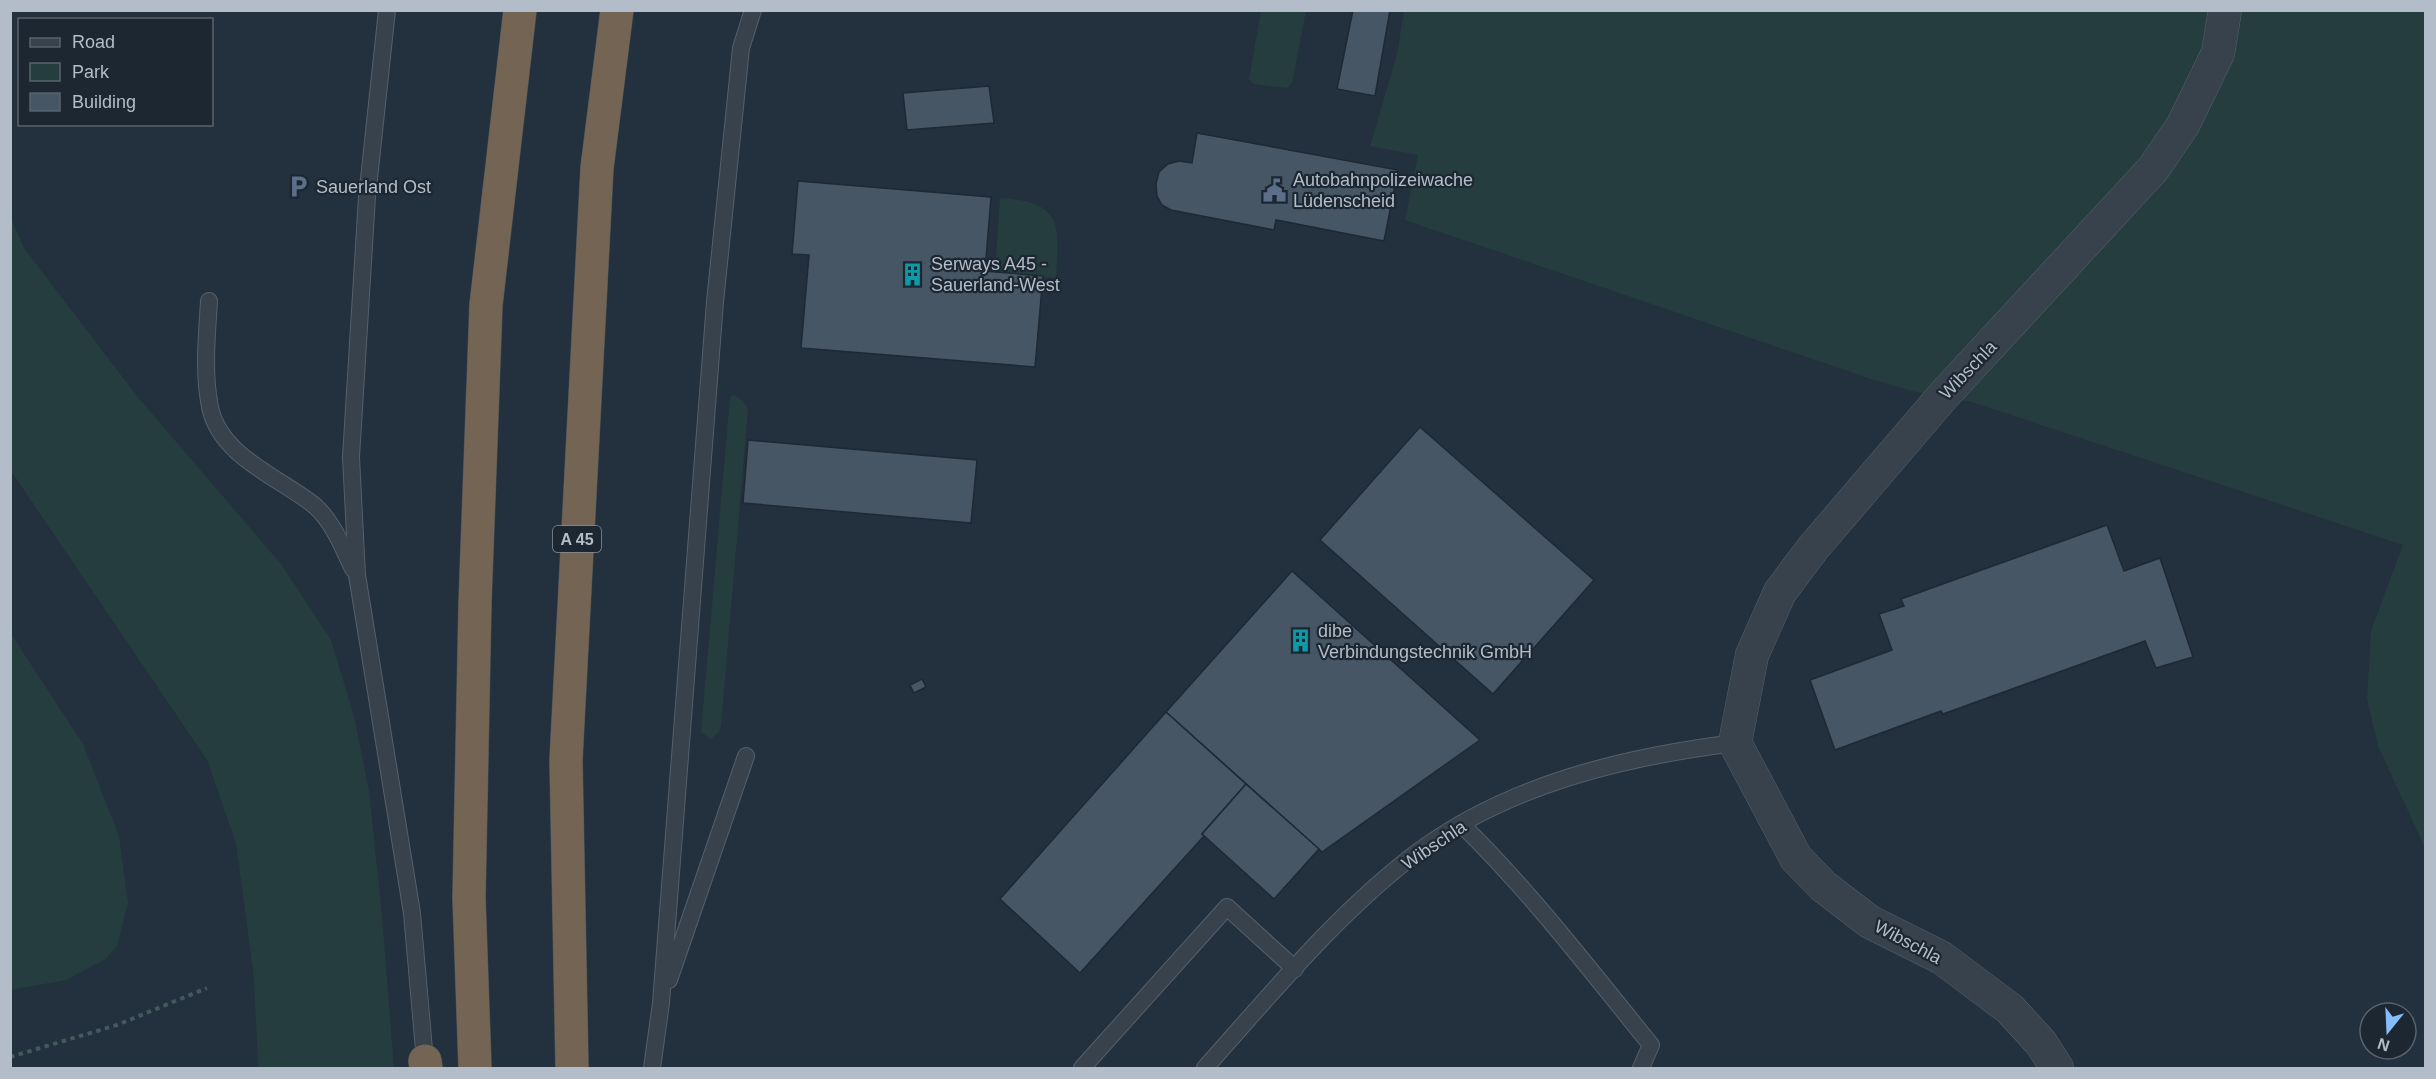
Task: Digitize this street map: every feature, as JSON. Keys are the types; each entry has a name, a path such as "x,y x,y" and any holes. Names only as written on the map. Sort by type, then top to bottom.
{"highway":[{"path":"475,1068 469,886 475,603 486,305 520,10"},
{"name":"A 45","path":"572,1068 566,760 597,168 617,10"}],"street":[{"name":"Wibschla","path":"2057,1068 2041,1043 2010,1009 1941,958 1870,922 1823,886 1796,858 1735,743 1752,655 1780,592 1820,539 1943,396 2153,169 2182,125 2218,53 2225,10"}],"lane":[{"path":"387,10 367,197 351,457 357,575 412,913 426,1065"},
{"path":"652,1068 661,1003 715,302 741,48 753,10"},
{"path":"208,301 206,354 210,409 221,430 241,455 273,480 315,507 333,528 357,575"},
{"name":"Wibschla","path":"1205,1068 1352,908 1419,851 1461,824 1536,788 1598,768 1692,749 1735,743"},
{"path":"661,1003 746,756"},
{"path":"1461,824 1587,966 1651,1045 1641,1068"},
{"path":"1082,1068 1227,907 1295,969"}],"path":[{"path":"10,1057 117,1025 207,988"}],"green space":[{"path":"1261,11 1306,11 1292,83 1288,88 1253,84 1249,79"},
{"path":"1404,11 2425,11 2425,848 2378,746 2367,699 2371,631 2403,545 1972,402 1912,391 1871,379 1405,220 1418,155 1370,146 1397,54"},
{"path":"1000,198 1021,200 1036,205 1053,219 1057,243 1056,278 995,272"},
{"path":"11,218 24,248 137,396 281,564 331,640 354,716 369,791 382,915 394,1068 258,1068 254,978 236,843 207,760 11,471"},
{"path":"734,395 742,400 748,409 721,726 718,733 711,739 701,732 730,397"},
{"path":"11,634 83,744 119,836 128,903 117,946 106,959 66,980 11,990"}],"building":[{"path":"1353,10 1390,10 1375,96 1337,89"},
{"path":"989,86 994,123 907,130 903,93"},
{"name":"Autobahnpolizeiwache Lüdenscheid","path":"1197,133 1398,170 1384,241 1276,220 1274,230 1171,210 1162,205 1157,196 1156,184 1159,172 1168,164 1179,161 1192,163"},
{"name":"Serways A45 - Sauerland-West","path":"798,181 991,197 985,271 1043,276 1035,367 801,348 809,255 792,254"},
{"path":"1420,427 1594,580 1493,694 1320,540"},
{"path":"748,440 977,460 971,523 743,503"},
{"path":"2107,525 2124,571 2160,558 2193,657 2156,668 2145,641 1943,714 1941,711 1835,750 1810,680 1892,650 1879,614 1904,606 1901,599"},
{"name":"dibe Verbindungstechnik GmbH","path":"1292,571 1480,740 1322,852 1166,712"},
{"path":"922,679 926,687 914,693 910,685"},
{"path":"1166,712 1246,784 1202,834 1204,836 1080,973 1000,899"},
{"path":"1246,784 1319,849 1274,899 1202,834"}],"place":[{"name":"Sauerland Ost","path":"298,187"},
{"name":"Autobahnpolizeiwache Lüdenscheid","path":"1275,190"},
{"name":"Serways A45 - Sauerland-West","path":"913,274"},
{"name":"dibe Verbindungstechnik GmbH","path":"1300,641"}]}
